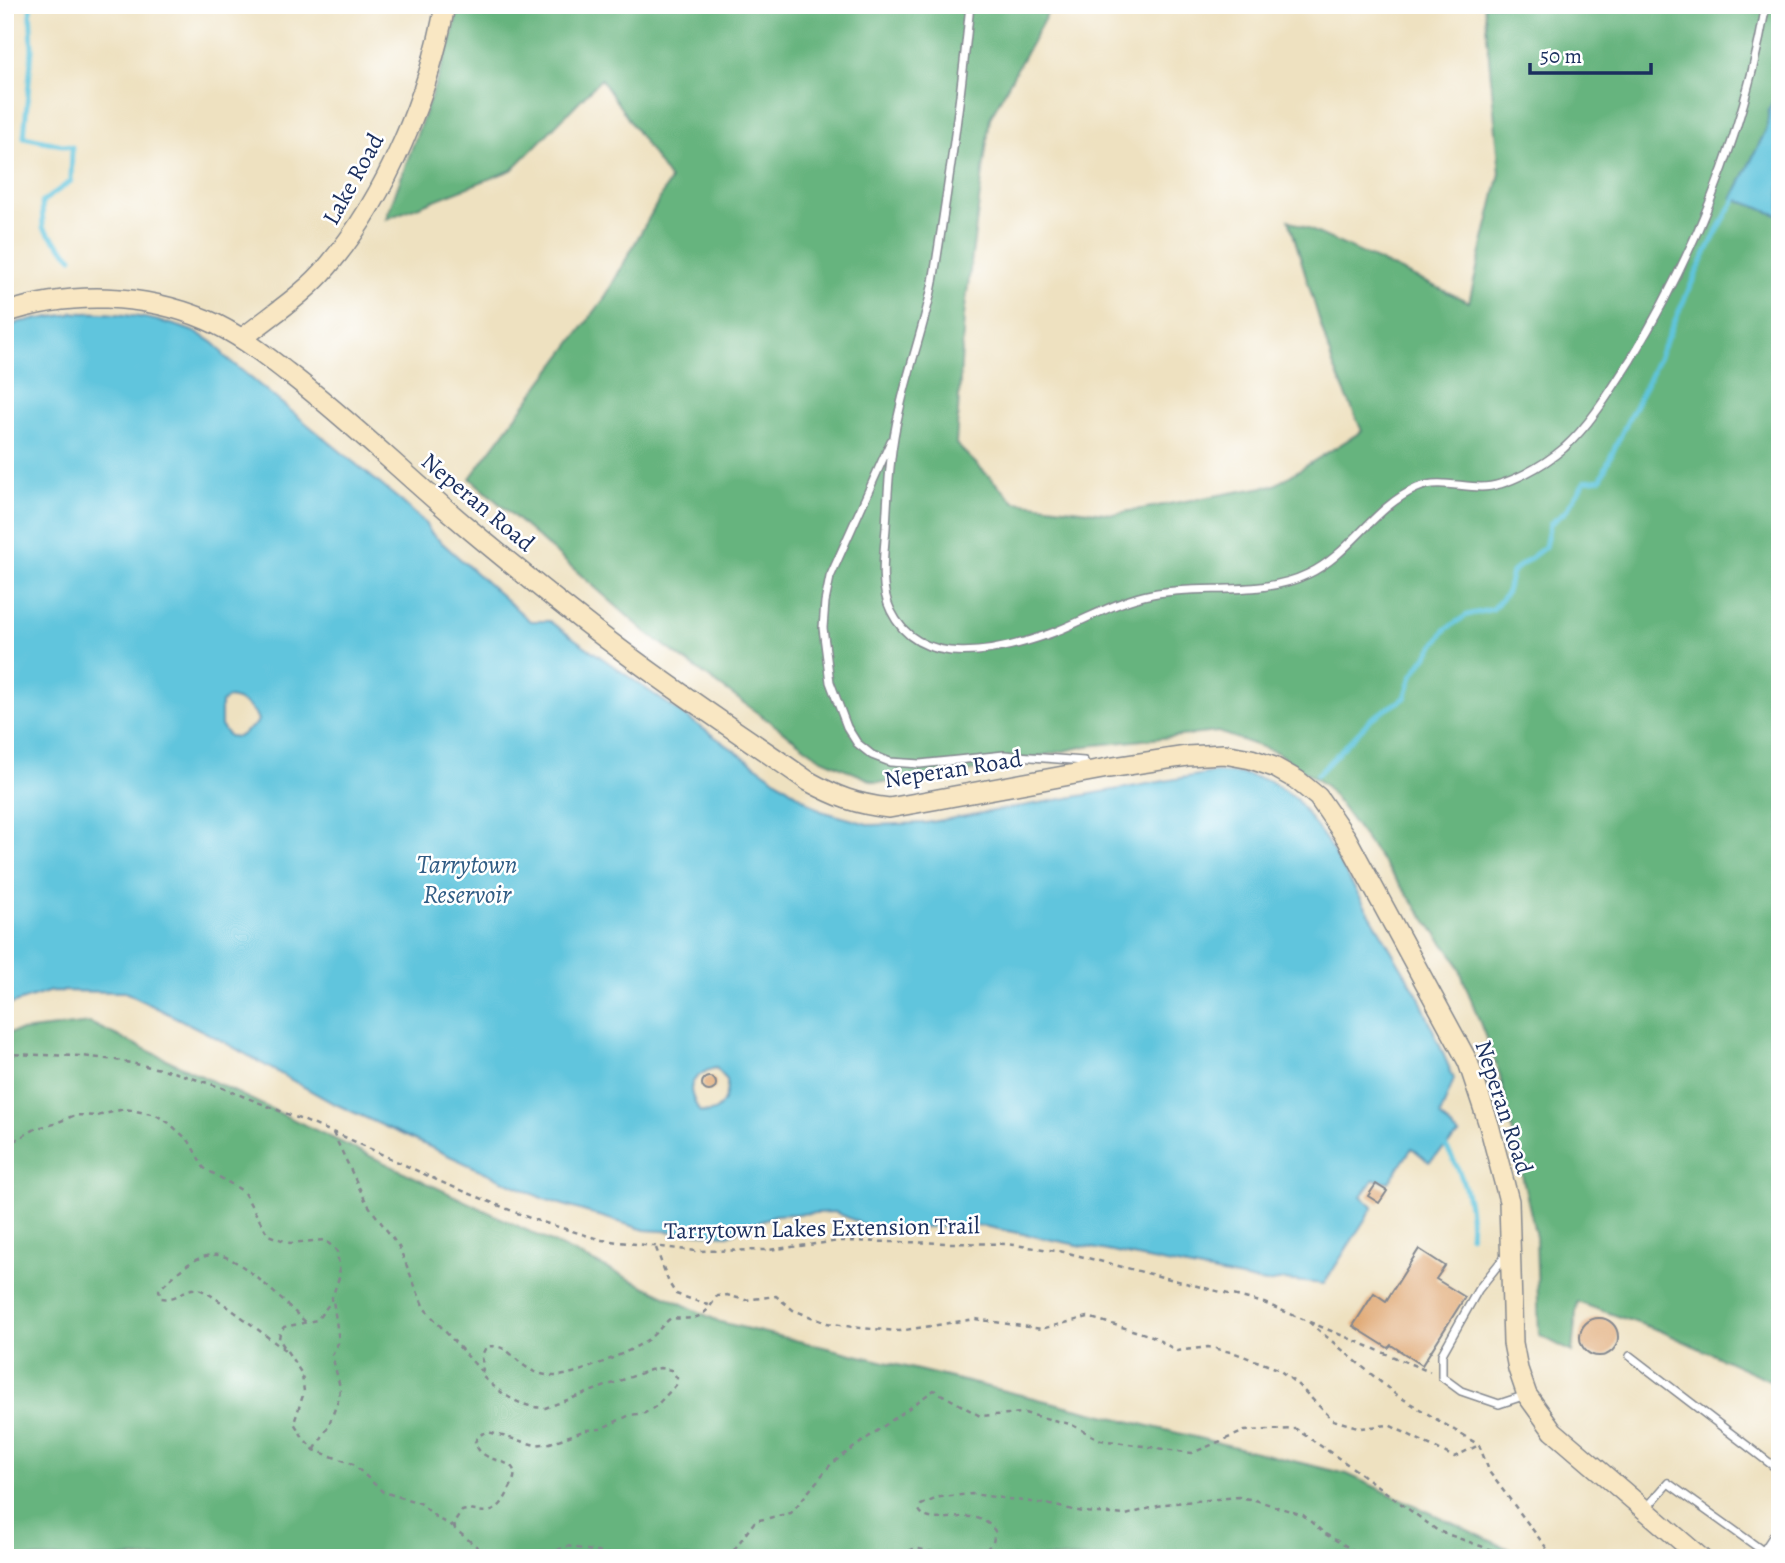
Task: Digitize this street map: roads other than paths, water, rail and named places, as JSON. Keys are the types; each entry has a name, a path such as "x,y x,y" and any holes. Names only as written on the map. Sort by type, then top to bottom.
{"street":[{"name":"Lake Road","path":"243,338 328,267 360,222 391,166 419,105 438,43 445,5"},
{"name":"Neperan Road","path":"5,313 42,302 74,298 120,299 162,305 206,320 243,338 313,391 468,528 617,647 808,781 837,797 889,808 1087,772 1187,756 1224,754 1274,767 1297,780 1318,797 1347,839 1468,1062 1489,1125 1509,1201 1512,1330 1518,1369 1527,1395 1553,1431 1701,1558"}],"lane":[{"path":"970,5 949,181 931,289 894,435 885,537 884,591 891,612 920,644 939,651 970,652 1005,648 1053,633 1093,614 1149,594 1207,588 1280,586 1312,573 1342,552 1380,513 1402,495 1424,485 1500,485 1526,473 1563,449 1605,401 1661,309 1699,230 1716,190 1750,84 1766,5"},
{"path":"894,435 830,577 825,601 824,628 830,682 847,727 857,743 872,755 890,762 920,764 1004,755 1052,757 1084,761 1087,772"},
{"path":"1511,1249 1478,1290 1442,1354 1442,1377 1461,1391 1499,1404 1527,1395"},
{"path":"1630,1356 1780,1471"},
{"path":"1645,1511 1668,1483 1761,1555 1780,1526"}],"water":[{"path":"1780,85 1778,215 1733,198 1767,128 1769,110"},
{"name":"Tarrytown Reservoir","path":"71,314 134,316 171,324 204,337 401,501 424,522 431,533 530,621 549,621 821,811 871,825 926,823 1216,772 1243,774 1270,781 1296,799 1326,840 1419,997 1454,1079 1440,1116 1459,1135 1429,1162 1412,1148 1389,1182 1374,1179 1361,1196 1373,1207 1324,1284 1284,1280 1266,1283 983,1226 872,1228 835,1212 775,1215 728,1235 645,1230 544,1199 331,1102 213,1036 125,992 51,991 5,1006 5,329 19,322","holes":["228,698 246,705 258,720 238,737 229,736 221,726 221,703","716,1068 727,1080 724,1099 712,1112 699,1111 691,1087 695,1079 704,1072"]}],"waterway":[{"path":"30,5 32,49 24,137 72,147 71,181 42,202 43,228 72,258"},
{"path":"1317,775 1372,718 1405,698 1412,676 1446,629 1467,615 1493,609 1507,592 1512,572 1545,547 1550,524 1565,512 1585,481 1601,479 1702,262 1738,195"},
{"path":"1446,1147 1465,1190 1470,1213 1470,1236"}]}
